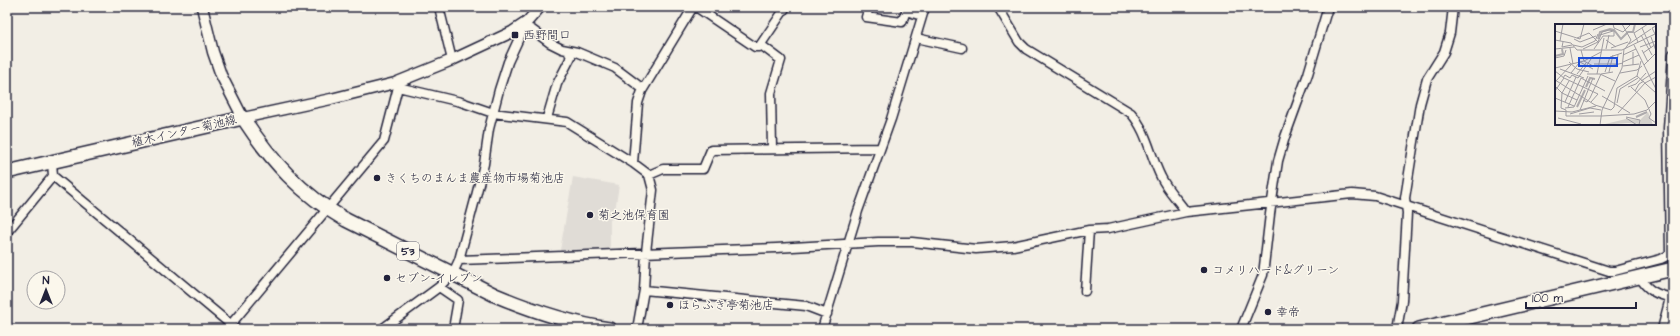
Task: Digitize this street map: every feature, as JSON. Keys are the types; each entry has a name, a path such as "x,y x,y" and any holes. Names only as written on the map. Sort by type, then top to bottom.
{"main road":[{"name":"植木インター菊池線","path":"7,172 243,118 270,156 298,186 327,209 364,230 453,273 494,295 555,317 609,329"},
{"path":"1419,329 1442,326 1673,269"}],"street":[{"path":"202,7 213,52 221,75 243,118 396,85 525,25"},
{"path":"440,7 452,60"},
{"path":"382,329 439,287 453,273 459,260 484,164 489,129 508,62 525,25 540,7"},
{"path":"633,163 638,103 643,89 695,7 755,47 760,48 786,7"},
{"path":"868,7 866,17 902,22 906,11 922,16"},
{"path":"822,329 849,245 858,211 880,148 925,7"},
{"path":"998,7 1019,42 1026,49 1131,113 1142,127 1161,177 1186,212"},
{"path":"1241,329 1263,275 1264,253 1278,161 1285,137 1308,74 1328,7"},
{"path":"1397,329 1402,302 1407,213 1405,198 1420,104 1427,79 1444,52 1450,33 1453,7"},
{"path":"525,25 550,43 568,51 577,52 615,68 643,89"},
{"path":"916,38 962,48"},
{"path":"761,45 781,60 771,93 772,149"},
{"path":"547,118 557,84 571,57 568,51"},
{"path":"459,260 849,245 878,242 912,242 976,249 1013,246 1089,230 1108,229 1186,212 1352,194 1375,196 1609,271 1615,271 1661,259 1670,253 1668,161 1671,146 1668,128 1673,54"},
{"path":"396,85 461,102 493,113 547,118 567,122 633,163 649,175 653,190 646,252 644,290 637,329"},
{"path":"53,176 231,328 384,141 396,85"},
{"path":"649,175 663,169 703,169 711,150 880,148"},
{"path":"7,232 53,176 52,162"},
{"path":"1085,292 1089,230"},
{"path":"1615,271 1625,281"},
{"path":"1640,277 1646,287 1650,290 1672,298 1662,329"},
{"path":"439,287 458,300 453,329"},
{"path":"644,290 806,306 827,314"}],"shaded area":[{"name":"菊之池保育園","path":"573,177 619,185 614,217 610,220 610,254 559,256"}],"place":[{"name":"西野間口","path":"515,35"},
{"name":"きくちのまんま農産物市場菊池店","path":"377,178"},
{"name":"菊之池保育園","path":"590,215"},
{"name":"コメリハード&グリーン","path":"1204,270"},
{"name":"セブン-イレブン","path":"387,278"},
{"name":"ほらふき亭菊池店","path":"670,305"},
{"name":"幸帝","path":"1268,312"}]}
